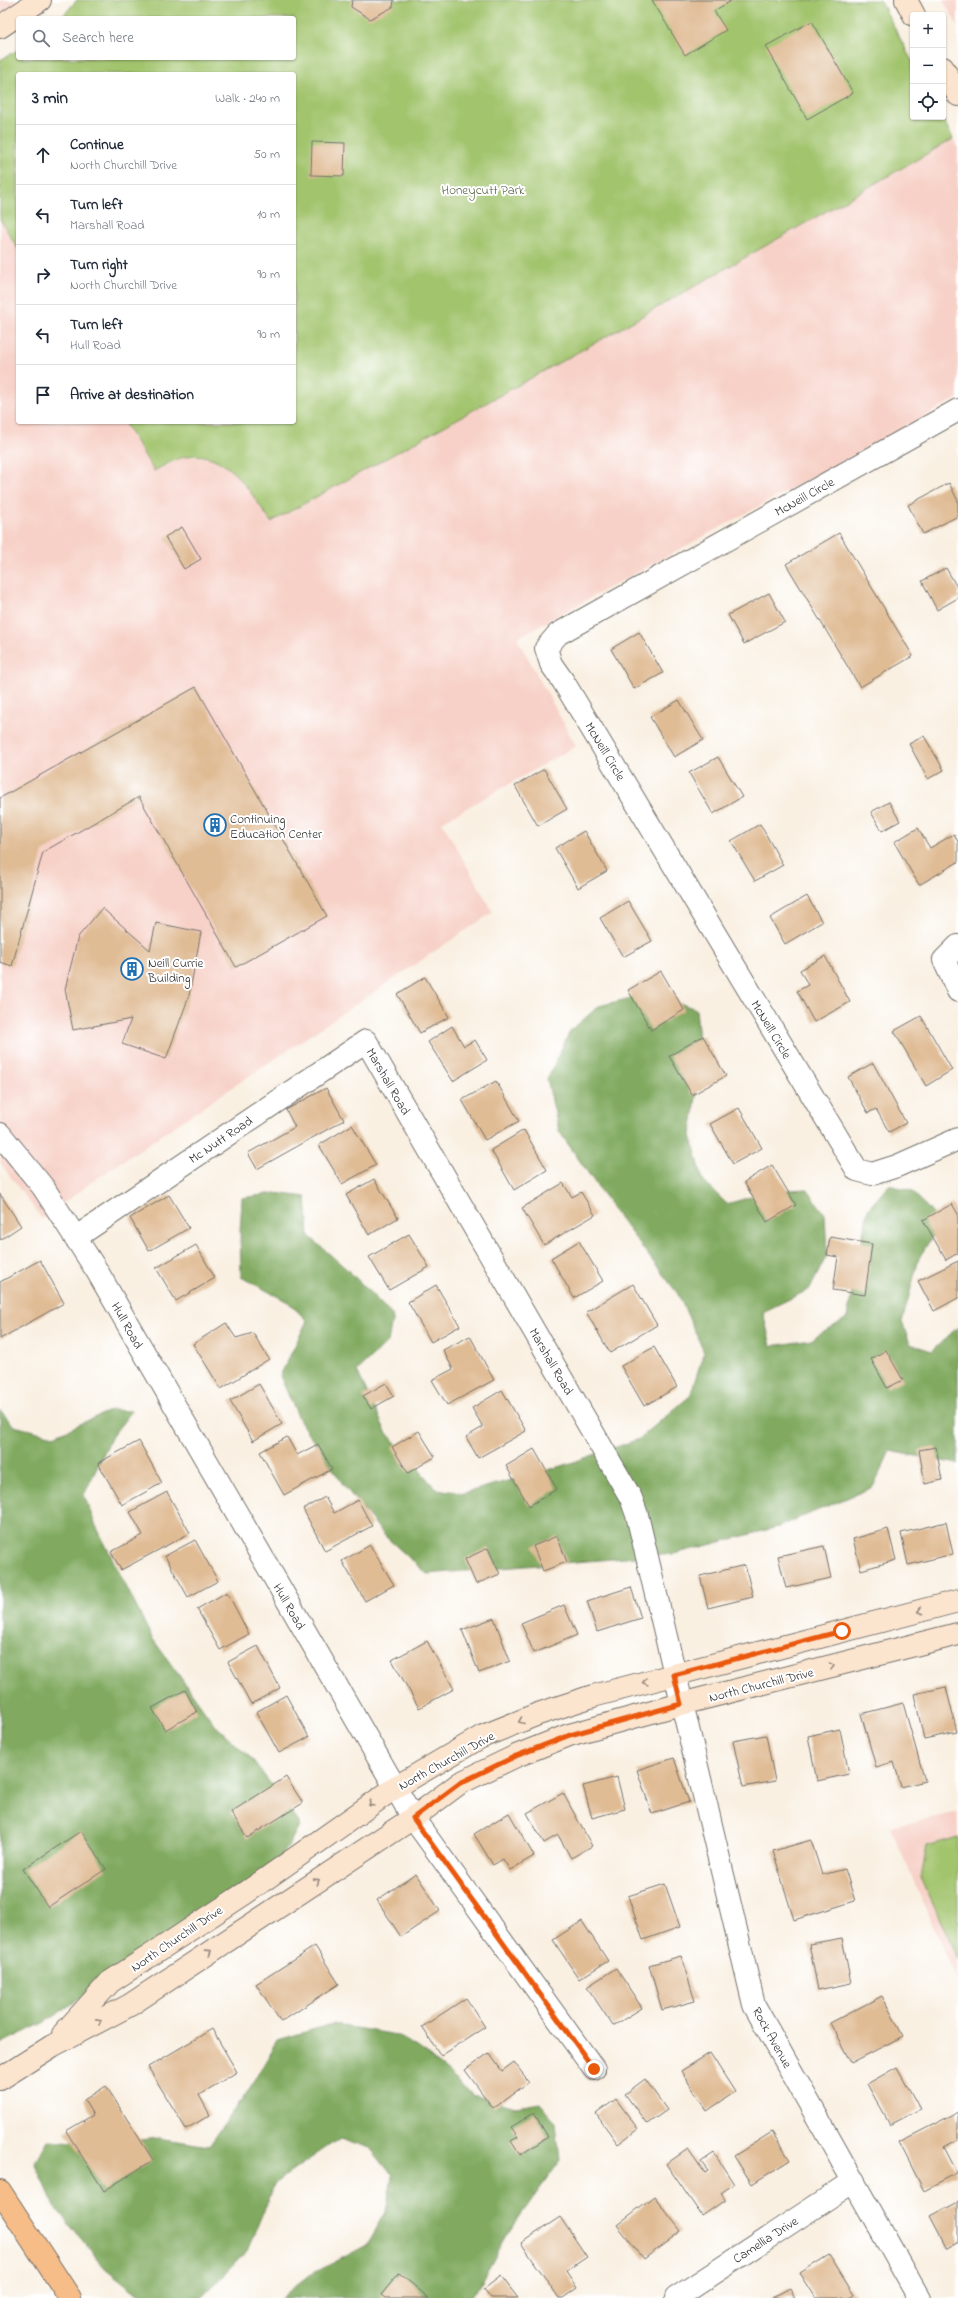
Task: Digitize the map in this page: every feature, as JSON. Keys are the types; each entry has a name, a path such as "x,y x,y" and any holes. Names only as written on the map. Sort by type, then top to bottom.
{"main road":[{"path":"0,2191 70,2298"}],"street":[{"path":"16,16 40,0"},
{"path":"906,0 912,12"},
{"path":"0,27 16,16"},
{"path":"946,73 958,95"},
{"name":"McNeill Circle","path":"958,410 558,634 546,648 551,664 563,681 857,1170 872,1174 897,1166 958,1139"},
{"path":"958,946 944,960 958,991"},
{"name":"Mc Nutt Road","path":"75,1238 366,1041"},
{"name":"Marshall Road","path":"366,1041 631,1498 637,1515 681,1704"},
{"name":"Hull Road","path":"0,1134 43,1187 97,1270 413,1818 594,2069"},
{"name":"North Churchill Drive","path":"52,2046 110,1982 247,1892 396,1787 481,1737 538,1714 593,1696 958,1601"},
{"name":"North Churchill Drive","path":"0,2078 52,2046 130,2005 413,1818 460,1783 516,1756 570,1735 681,1704 958,1634"},
{"name":"Rock Avenue","path":"681,1704 754,2005 919,2298"},
{"name":"Camellia Drive","path":"676,2298 854,2181"}],"shaded area":[{"path":"0,0 39,0 0,25"},
{"path":"943,0 958,0 958,26"},
{"path":"953,139 958,147 958,398 517,638 576,746 442,822 493,912 96,1179 42,1219 0,1163 0,219 16,246 16,424 125,424 154,471 185,457 211,457 236,473 272,522"},
{"path":"958,1812 958,1982 890,1827"}],"green space":[{"name":"Honeycutt Park","path":"77,0 880,0 910,57 910,120 944,120 953,139 609,335 271,522 255,498 236,475 225,465 212,459 199,455 184,457 172,461 154,471 125,424 296,424 296,72 16,72 16,246 0,219 0,60 16,51 16,60 296,60 296,16 63,16"},
{"path":"650,993 696,1009 701,1060 691,1135 703,1181 727,1204 771,1191 807,1189 825,1214 827,1255 810,1289 763,1312 771,1346 811,1340 847,1318 868,1209 889,1185 912,1191 941,1222 919,1258 902,1322 910,1344 932,1351 958,1327 958,1464 890,1451 873,1487 778,1527 674,1554 427,1574 385,1536 345,1487 301,1423 280,1376 307,1321 288,1302 241,1277 240,1232 242,1198 275,1193 306,1197 309,1236 351,1273 393,1316 388,1342 357,1371 386,1432 436,1489 464,1493 562,1466 639,1439 690,1396 704,1352 678,1294 618,1216 559,1131 547,1079 570,1031 599,1006"},
{"path":"0,1410 14,1426 54,1436 111,1410 132,1411 112,1436 84,1495 95,1524 152,1638 215,1725 252,1759 300,1824 281,1859 244,1888 45,2022 0,2044"},
{"path":"958,1837 958,1959 921,1878 927,1846"},
{"path":"332,2024 397,2035 426,2053 473,2095 516,2107 540,2103 556,2122 560,2161 510,2230 472,2298 281,2298 310,2275 367,2245 386,2212 392,2175 370,2148 340,2138 275,2183 247,2251 201,2298 143,2298 105,2268 55,2207 35,2162 48,2140 100,2144 159,2138 209,2146 248,2091 278,2040"}],"building":[{"path":"352,0 394,0 393,7 370,19 351,7"},
{"path":"652,0 732,0 714,11 726,30 685,55"},
{"path":"812,21 853,93 807,119 766,46"},
{"path":"312,142 345,143 344,176 311,175"},
{"path":"949,483 958,501 958,516 923,534 908,505"},
{"path":"182,527 201,559 184,569 165,537"},
{"path":"839,533 913,656 860,687 786,564"},
{"path":"946,568 958,589 958,598 937,610 922,581"},
{"path":"769,593 785,622 744,644 728,615"},
{"path":"639,632 663,673 634,689 611,649"},
{"name":"Continuing Education Center","path":"196,687 327,916 236,967 139,797 43,852 12,966 0,962 0,798"},
{"path":"679,700 703,740 674,757 650,717"},
{"path":"924,736 944,770 928,779 909,744"},
{"path":"718,757 742,797 713,814 689,773"},
{"path":"544,769 567,809 538,826 515,786"},
{"path":"889,802 900,821 882,831 871,812"},
{"path":"760,824 783,865 755,881 731,841"},
{"path":"918,828 930,848 954,834 958,842 958,862 919,885 894,842"},
{"path":"584,831 607,871 578,888 555,848"},
{"path":"807,896 822,922 785,944 770,918"},
{"path":"628,901 652,941 623,957 600,918"},
{"name":"Neill Currie Building","path":"102,908 150,950 156,923 201,932 189,996 166,1059 122,1044 131,1019 73,1030 65,989 78,937"},
{"path":"825,956 850,1002 814,1022 797,991 808,985 800,970"},
{"path":"661,971 684,1010 651,1030 628,990"},
{"path":"425,977 449,1017 420,1033 397,994"},
{"path":"921,1016 952,1070 926,1086 894,1031"},
{"path":"452,1026 464,1046 475,1040 487,1060 453,1081 428,1042"},
{"path":"703,1036 726,1076 692,1095 669,1056"},
{"path":"873,1063 906,1123 889,1132 876,1109 868,1113 848,1077"},
{"path":"496,1081 519,1121 485,1140 462,1100"},
{"path":"326,1088 344,1120 257,1169 248,1153 295,1127 286,1110"},
{"path":"739,1108 762,1148 733,1164 710,1124"},
{"path":"352,1125 376,1165 342,1184 319,1145"},
{"path":"524,1130 547,1170 514,1190 491,1150"},
{"path":"772,1165 796,1205 767,1222 744,1182"},
{"path":"374,1179 398,1218 369,1235 346,1195"},
{"path":"563,1183 572,1197 581,1192 595,1215 544,1245 522,1208"},
{"path":"0,1194 21,1226 0,1240"},
{"path":"169,1195 189,1228 149,1251 130,1218"},
{"path":"952,1204 958,1214 958,1253 946,1260 923,1220"},
{"path":"409,1234 429,1267 389,1290 369,1257"},
{"path":"830,1237 872,1244 865,1295 833,1290 838,1257 827,1255"},
{"path":"579,1241 603,1281 574,1298 551,1258"},
{"path":"196,1245 215,1278 176,1301 156,1268"},
{"path":"40,1260 64,1303 0,1339 0,1282"},
{"path":"958,1261 958,1298 934,1311 918,1281"},
{"path":"633,1284 657,1325 610,1353 586,1312"},
{"path":"436,1285 460,1326 431,1342 408,1302"},
{"path":"226,1323 236,1338 253,1333 269,1359 221,1389 193,1344"},
{"path":"470,1336 494,1380 447,1405 432,1380 453,1369 443,1350"},
{"path":"654,1347 677,1387 644,1406 621,1366"},
{"path":"886,1350 903,1380 887,1388 871,1359"},
{"path":"386,1383 394,1396 371,1409 363,1396"},
{"path":"259,1384 282,1424 253,1441 230,1401"},
{"path":"502,1390 526,1431 478,1458 466,1437 483,1427 472,1408"},
{"path":"419,1431 435,1457 408,1473 392,1447"},
{"path":"287,1437 297,1455 318,1444 332,1469 284,1495 260,1452"},
{"path":"139,1441 162,1483 122,1505 98,1463"},
{"path":"936,1447 942,1480 925,1484 919,1450"},
{"path":"534,1449 557,1489 529,1506 506,1466"},
{"path":"167,1492 190,1533 121,1570 111,1552 143,1535 130,1512"},
{"path":"325,1497 334,1513 358,1500 372,1526 325,1551 303,1509"},
{"path":"946,1522 953,1554 908,1565 901,1533"},
{"path":"888,1529 896,1560 861,1570 853,1539"},
{"path":"557,1536 567,1562 543,1571 533,1546"},
{"path":"195,1540 218,1581 188,1597 165,1556"},
{"path":"370,1545 394,1585 365,1601 342,1561"},
{"path":"824,1546 831,1578 786,1588 778,1556"},
{"path":"488,1548 500,1574 476,1584 465,1559"},
{"path":"745,1565 753,1597 708,1608 700,1576"},
{"path":"631,1587 641,1618 597,1632 587,1601"},
{"path":"227,1592 249,1634 220,1650 197,1609"},
{"path":"564,1605 577,1635 534,1653 521,1623"},
{"path":"494,1618 510,1661 479,1673 462,1630"},
{"path":"427,1641 454,1689 419,1708 392,1660"},
{"path":"258,1646 280,1688 251,1704 228,1662"},
{"path":"946,1687 957,1732 924,1739 914,1694"},
{"path":"185,1690 197,1712 165,1730 152,1708"},
{"path":"286,1695 309,1737 279,1753 256,1712"},
{"path":"903,1703 925,1781 901,1787 894,1762 876,1767 861,1714"},
{"path":"840,1729 849,1774 817,1781 808,1736"},
{"path":"766,1735 775,1781 743,1787 733,1741"},
{"path":"674,1758 689,1802 652,1814 637,1770"},
{"path":"286,1777 303,1803 247,1838 231,1812"},
{"path":"617,1777 625,1809 592,1818 583,1786"},
{"path":"563,1793 592,1846 571,1858 558,1835 544,1843 527,1813"},
{"path":"509,1813 534,1856 510,1870 503,1859 493,1865 474,1834"},
{"path":"81,1831 106,1869 48,1907 23,1869"},
{"path":"811,1840 822,1875 845,1869 855,1901 794,1920 773,1851"},
{"path":"416,1874 440,1911 401,1937 377,1900"},
{"path":"665,1884 680,1927 643,1940 628,1896"},
{"path":"582,1921 608,1961 579,1979 553,1940"},
{"path":"842,1938 851,1983 818,1990 809,1944"},
{"path":"315,1946 339,1984 281,2022 256,1984"},
{"path":"681,1956 695,2001 662,2010 649,1965"},
{"path":"616,1968 642,2008 613,2026 587,1987"},
{"path":"882,1996 903,2036 851,2063 830,2023"},
{"path":"466,1998 485,2027 441,2056 422,2027"},
{"path":"212,2029 237,2072 199,2095 210,2115 186,2129 148,2067"},
{"path":"489,2053 502,2071 514,2062 529,2082 493,2108 465,2070"},
{"path":"710,2053 735,2092 707,2111 681,2071"},
{"path":"897,2067 920,2109 890,2125 867,2084"},
{"path":"645,2079 667,2110 647,2124 625,2094"},
{"path":"106,2086 153,2160 104,2191 66,2131 93,2115 84,2100"},
{"path":"616,2099 638,2129 618,2144 596,2114"},
{"path":"958,2112 958,2139 943,2147 957,2174 924,2191 899,2142"},
{"path":"534,2113 548,2137 520,2155 511,2141 518,2137 511,2127"},
{"path":"772,2132 790,2160 752,2184 734,2156"},
{"path":"688,2149 705,2173 708,2171 701,2162 714,2153 734,2184 721,2193 725,2200 702,2216 666,2164"},
{"path":"654,2196 681,2231 644,2259 617,2225"},
{"path":"958,2201 958,2242 947,2248 930,2216"},
{"path":"560,2217 587,2257 566,2271 577,2288 563,2298 559,2298 521,2243"},
{"path":"829,2255 854,2295 850,2298 816,2298 800,2273"},
{"path":"399,2273 429,2298 385,2298 381,2295"},
{"path":"501,2276 518,2298 491,2298 484,2289"},
{"path":"790,2288 795,2298 771,2298"}],"place":[{"name":"Continuing Education Center","path":"215,825"},
{"name":"Neill Currie Building","path":"132,969"}],"route":[{"path":"594,2069 413,1818 460,1783 516,1756 570,1735 681,1704 674,1675 842,1631"}]}
